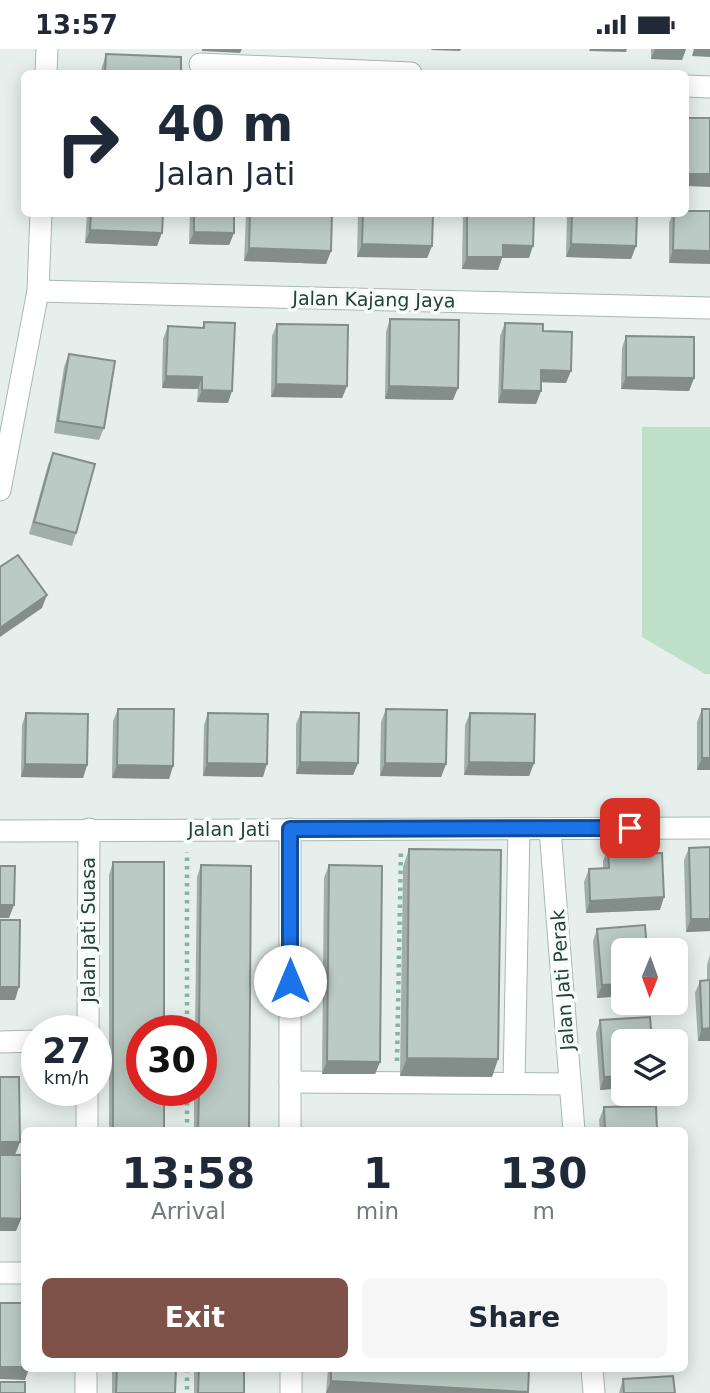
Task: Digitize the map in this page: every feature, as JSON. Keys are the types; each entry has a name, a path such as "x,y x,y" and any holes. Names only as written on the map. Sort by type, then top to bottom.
{"street":[{"path":"46,70 47,49"},
{"path":"200,64 341,70"},
{"path":"689,86 710,87"},
{"path":"0,490 38,291 41,217"},
{"name":"Jalan Kajang Jaya","path":"38,291 710,308"},
{"name":"Jalan Jati","path":"0,831 710,828"},
{"name":"Jalan Jati Suasa","path":"88,1015 89,829"},
{"path":"290,829 290,1127"},
{"path":"513,1083 519,829"},
{"name":"Jalan Jati Perak","path":"551,829 574,1127"},
{"path":"0,1042 21,1041"},
{"path":"290,1082 570,1084"},
{"path":"87,1127 88,1106"},
{"path":"0,1273 21,1273"},
{"path":"86,1372 86,1393"},
{"path":"291,1372 291,1393"},
{"path":"592,1372 594,1393"}],"path":[{"path":"397,1082 402,829"},
{"path":"187,830 187,1015"},
{"path":"187,1106 187,1127"},
{"path":"187,1372 187,1393"}],"green space":[{"path":"642,427 710,427 710,674 705,674 642,637"}],"building":[{"path":"106,54 181,57 181,70 105,70"},
{"path":"689,118 710,118 710,174 689,174"},
{"path":"689,211 710,211 710,251 673,250 674,217 689,217"},
{"path":"91,217 163,217 162,233 90,230"},
{"path":"194,217 234,217 234,233 194,232"},
{"path":"250,217 332,217 331,251 249,248"},
{"path":"363,217 433,217 432,246 362,244"},
{"path":"467,217 534,217 533,246 503,245 503,257 467,257"},
{"path":"572,217 637,217 636,246 571,244"},
{"path":"390,319 459,320 458,388 389,386"},
{"path":"204,322 235,323 232,391 202,390 202,377 166,376 168,326 204,328"},
{"path":"505,323 543,324 543,331 572,332 571,371 541,370 541,391 502,390"},
{"path":"277,324 348,325 347,386 276,384"},
{"path":"626,336 694,337 694,378 626,377"},
{"path":"69,354 115,361 104,428 58,421"},
{"path":"53,453 95,464 76,533 34,522"},
{"path":"18,555 47,595 0,628 0,567"},
{"path":"118,709 174,709 173,766 117,765"},
{"path":"386,709 447,710 446,764 385,763"},
{"path":"702,709 710,709 710,758 702,758"},
{"path":"301,712 359,713 358,763 300,762"},
{"path":"26,713 88,714 87,765 25,764"},
{"path":"208,713 268,714 267,764 207,763"},
{"path":"470,713 535,714 534,763 469,762"},
{"path":"710,847 710,919 691,919 689,848"},
{"path":"630,848 630,854 662,853 664,897 590,901 589,869 609,868 608,849"},
{"path":"409,849 501,850 498,1059 407,1058"},
{"path":"113,862 164,862 164,1015 126,1015 126,1106 164,1106 164,1127 113,1127"},
{"path":"201,865 251,866 249,1127 198,1127 199,1106 217,1106 217,1015 199,1015"},
{"path":"329,865 382,866 380,1062 327,1061"},
{"path":"0,866 15,866 14,905 0,905"},
{"path":"0,920 20,920 19,987 0,987"},
{"path":"645,925 646,938 611,938 611,985 602,985 597,929"},
{"path":"710,980 710,1028 702,1029 700,981"},
{"path":"650,1017 651,1029 611,1029 611,1077 604,1077 600,1020"},
{"path":"0,1077 19,1077 20,1142 0,1142"},
{"path":"656,1106 657,1127 605,1127 604,1107"},
{"path":"0,1155 21,1155 21,1219 0,1218"},
{"path":"0,1303 21,1303 21,1367 0,1367"},
{"path":"117,1372 176,1372 175,1393 116,1393"},
{"path":"199,1372 244,1372 244,1393 198,1393"},
{"path":"331,1372 529,1372 528,1392 331,1381"},
{"path":"673,1376 675,1393 624,1393 623,1379"},
{"path":"0,1382 25,1382 25,1393 0,1393"}],"route":[{"path":"290,981 290,829 630,828"}]}
